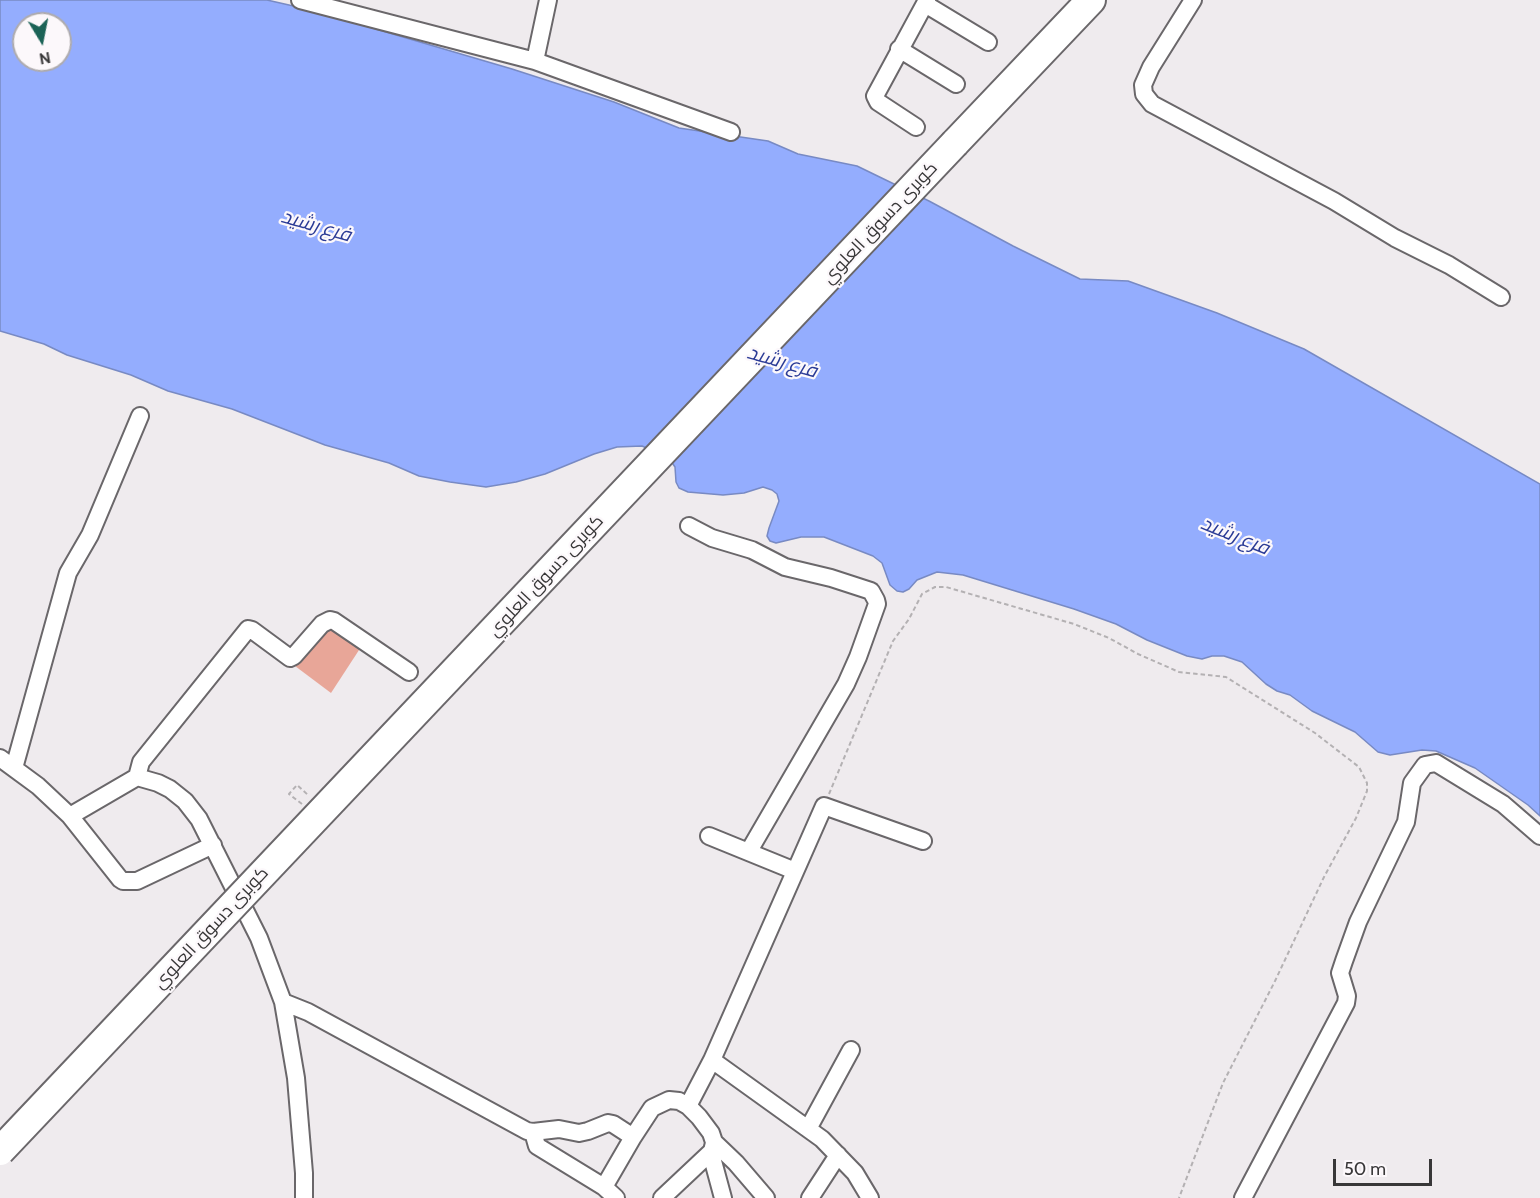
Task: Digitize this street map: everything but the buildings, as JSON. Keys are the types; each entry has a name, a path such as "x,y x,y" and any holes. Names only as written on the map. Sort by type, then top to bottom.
{"highway":[{"name":"كوبرى دسوق العلوي","path":"0,1128 300,793 938,135 1072,0"},
{"name":"كوبرى دسوق العلوي","path":"0,1151 938,135 1091,0"}],"street":[{"path":"300,0 535,61 731,132"},
{"path":"535,61 548,0"},
{"path":"1193,0 1151,67 1143,85 1144,94 1152,104 1325,196 1395,238 1449,265 1501,297"},
{"path":"938,135 878,102 875,96 899,49 926,2 988,42"},
{"path":"899,49 956,84"},
{"path":"140,416 90,535 68,573 7,763 38,786 70,816 120,879 129,882 138,881 213,845"},
{"path":"689,526 712,538 752,550 785,567 871,591 877,604 846,684 748,850"},
{"path":"70,816 137,777 141,762 248,629 290,658 322,624 330,620 334,621 409,672"},
{"path":"1243,1198 1346,1003 1347,996 1340,973 1358,922 1406,822 1412,783 1425,765 1436,763 1503,804 1540,836"},
{"path":"137,777 170,789 185,801 199,819 259,938 284,1002 297,1078 304,1173 303,1198"},
{"path":"688,1106 712,1060 824,806 923,841"},
{"path":"709,836 795,871"},
{"path":"284,1002 308,1012 526,1131 559,1129 579,1133 608,1123 633,1137"},
{"path":"808,1129 850,1050"},
{"path":"712,1060 822,1139 855,1173 870,1198"},
{"path":"533,1132 537,1146 610,1192 633,1137 652,1108 660,1102 679,1101 688,1106 711,1133 715,1172 721,1197"},
{"path":"662,1198 713,1147"},
{"path":"713,1147 736,1163 766,1198"},
{"path":"810,1198 838,1155"}],"path":[{"path":"824,806 893,641 909,619 922,594 935,587 946,587 1074,624 1109,638 1179,672 1226,677 1315,733 1359,767 1367,783 1367,790 1356,818 1324,877 1275,981 1222,1083 1179,1198"}],"shaded area":[{"path":"324,624 361,647 331,693 291,663"}],"water":[{"name":"فرع رشيد","path":"0,0 267,0 311,10 512,69 614,102 679,128 768,141 798,154 857,166 1080,279 1128,281 1217,313 1304,349 1540,484 1540,816 1475,768 1436,751 1422,750 1390,755 1378,752 1355,732 1312,711 1290,695 1266,684 1242,662 1224,656 1202,659 1187,656 1147,640 1116,624 963,575 937,572 917,580 903,592 897,591 890,585 882,563 873,556 824,537 801,537 776,543 770,541 767,536 779,501 777,494 772,490 763,487 744,493 723,495 688,492 679,488 676,482 675,467 669,458 642,446 617,447 545,474 516,482 486,487 450,482 419,476 389,463 325,445 232,409 168,391 131,375 67,355 44,344 0,331"}]}
